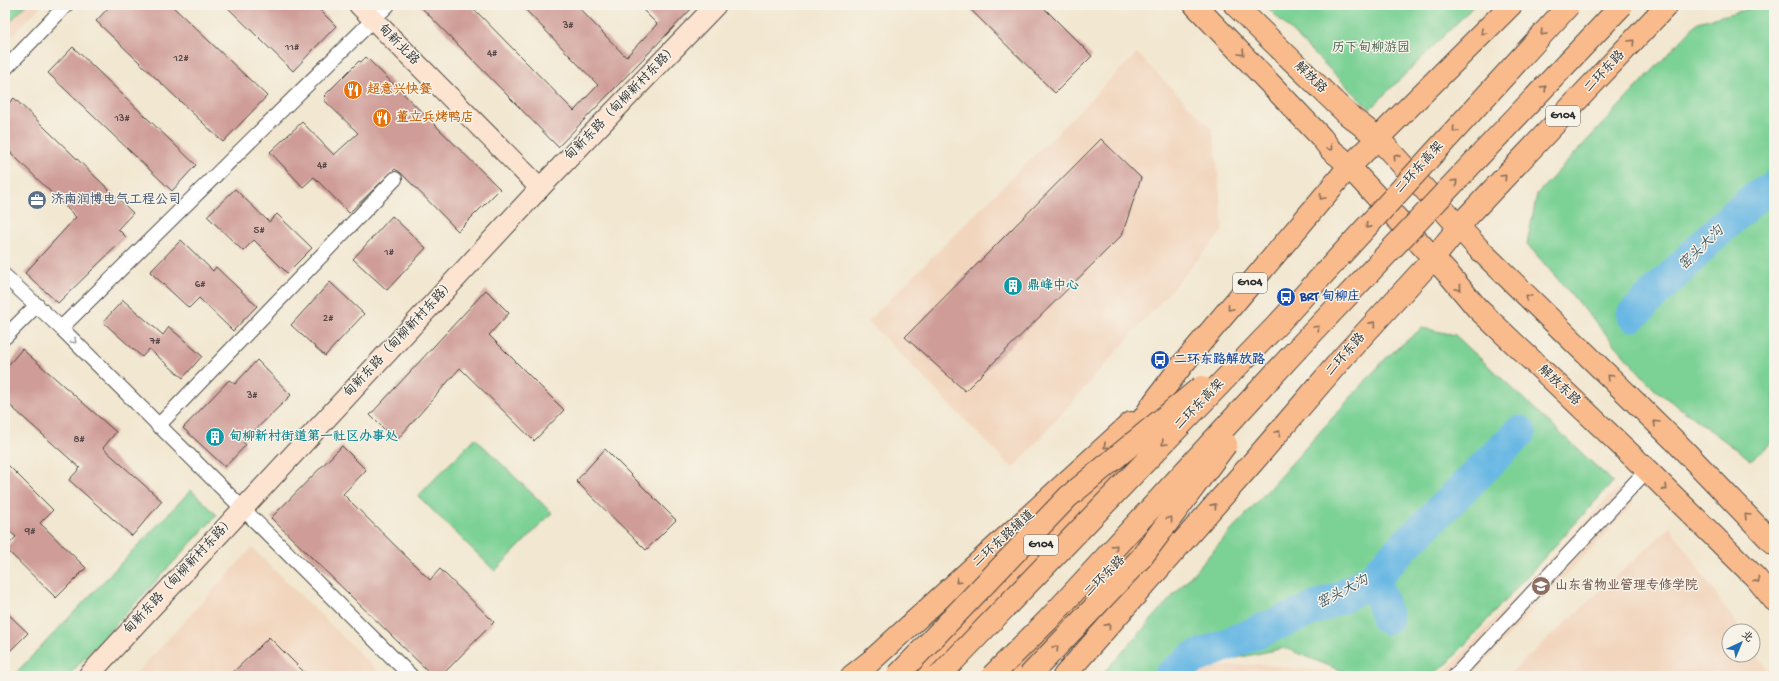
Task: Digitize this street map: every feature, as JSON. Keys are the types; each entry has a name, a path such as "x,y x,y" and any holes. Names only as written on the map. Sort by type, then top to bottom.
{"main road":[{"path":"1195,5 1226,35 1348,168"},
{"name":"G104","path":"911,676 1102,481 1155,401 1188,359 1348,168 1511,5"},
{"name":"二环东高架","path":"939,676 1278,324 1569,5"},
{"path":"992,676 1048,620 1299,347 1622,5"},
{"name":"二环东路","path":"1008,676 1135,547 1188,535 1344,356 1433,259 1481,202 1667,5"},
{"name":"解放路","path":"1226,35 1240,10 1347,114 1378,138"},
{"path":"1378,138 1478,248 1638,404 1774,544"},
{"name":"解放东路","path":"1348,168 1433,259 1476,308 1647,470 1756,578 1774,600"},
{"path":"897,676 1068,497 1278,324"},
{"path":"1029,676 1141,558 1299,347"},
{"name":"二环东路辅道","path":"852,676 1155,401"},
{"path":"1064,676 1188,535"}],"street":[{"path":"5,69 66,5"},
{"name":"甸新北路","path":"359,5 540,188"},
{"path":"61,328 388,5"},
{"name":"甸新东路（甸柳新村东路）","path":"88,676 540,188 716,5"},
{"path":"158,426 395,179"},
{"path":"5,276 61,328 411,676"},
{"path":"5,337 37,305"},
{"path":"1454,676 1647,470"}],"shaded area":[{"path":"5,5 42,5 5,43"},
{"name":"鼎峰中心","path":"1137,53 1212,129 1216,148 1223,231 1013,469 868,321"},
{"name":"山东省物业管理专修学院","path":"1617,488 1633,504 1471,676 1440,676 1450,667"},
{"path":"1670,527 1736,623 1721,623 1721,663 1761,663 1761,661 1771,676 1507,676"},
{"path":"252,548 383,676 134,676"},
{"path":"1256,664 1327,671 1339,676 1191,676 1199,669"}],"green space":[{"path":"5,5 26,5 5,27"},
{"name":"历下甸柳游园","path":"1265,5 1475,5 1370,109"},
{"path":"1764,5 1774,5 1774,441 1751,460 1654,389 1527,244 1537,194 1698,22"},
{"path":"1422,328 1455,335 1613,482 1449,662 1431,676 1354,676 1285,648 1198,666 1186,651 1159,676 1101,676 1387,357"},
{"path":"475,438 552,513 495,571 418,496"},
{"path":"191,490 217,515 68,676 13,676"}],"building":[{"path":"111,5 171,5 267,96 223,142 96,21"},
{"path":"225,5 315,5 336,26 293,71"},
{"path":"419,5 470,5 574,111 598,85 521,5 576,5 626,57 657,24 638,5 695,5 558,147"},
{"path":"966,5 1041,5 1092,56 1055,93"},
{"path":"73,47 196,165 172,191 48,73"},
{"path":"366,57 500,189 458,231 401,173 395,169 349,213 314,177 303,187 270,152 302,122 334,155 358,133 324,100 326,98 324,96 359,61 361,62"},
{"path":"14,98 133,213 118,229 126,237 58,303 25,273 76,217 5,147 5,107"},
{"name":"鼎峰中心","path":"1101,139 1141,178 1122,235 965,391 905,337"},
{"path":"235,189 269,222 277,214 312,248 287,273 254,240 243,251 207,216"},
{"path":"392,216 426,248 387,290 353,259"},
{"path":"181,240 213,271 216,267 257,306 233,331 199,298 189,308 150,272"},
{"path":"330,282 364,314 325,356 291,325"},
{"path":"486,290 509,313 489,335 564,410 534,441 460,368 396,441 370,415"},
{"path":"123,300 163,335 169,327 202,356 183,378 149,349 142,357 103,322"},
{"path":"22,349 116,432 103,448 162,501 132,536 69,480 80,468 5,401 5,369"},
{"path":"257,360 291,395 243,442 246,445 225,467 183,428 229,380 235,384"},
{"path":"342,446 366,470 343,494 430,580 440,569 494,622 441,676 433,676 271,518"},
{"path":"605,449 676,520 646,550 576,481"},
{"path":"5,462 53,510 40,523 86,568 56,598 5,548 16,537 5,527"},
{"path":"5,611 28,633 5,656"},
{"path":"269,637 308,676 229,676 250,656"}],"waterway":[{"name":"窑头大沟","path":"1633,315 1722,227 1754,198 1774,188"},
{"name":"窑头大沟","path":"1170,676 1192,659 1342,597 1374,578 1390,560 1520,432"},
{"path":"1374,578 1387,618"}],"place":[{"name":"超意兴快餐","path":"353,90"},
{"name":"董立兵烤鸭店","path":"382,118"},
{"name":"济南润博电气工程公司","path":"37,200"},
{"name":"鼎峰中心","path":"1013,286"},
{"name":"BRT 甸柳庄","path":"1286,297"},
{"name":"二环东路解放路","path":"1160,360"},
{"name":"甸柳新村街道第一社区办事处","path":"215,437"},
{"name":"山东省物业管理专修学院","path":"1541,586"}]}
